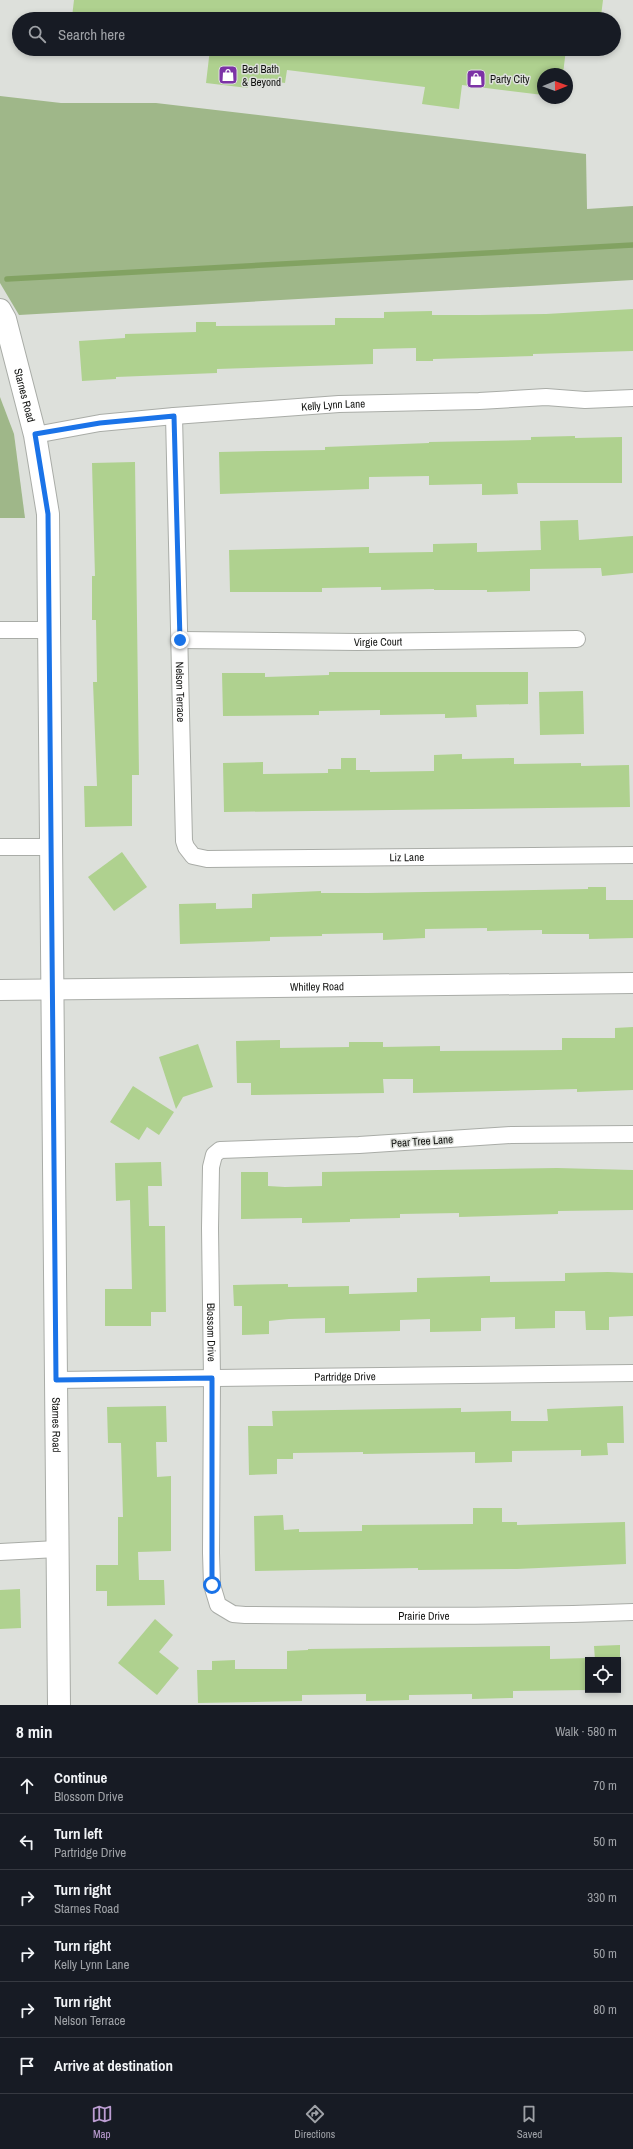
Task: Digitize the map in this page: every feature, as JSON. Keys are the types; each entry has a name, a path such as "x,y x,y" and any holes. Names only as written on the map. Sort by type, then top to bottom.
{"main road":[{"name":"Starnes Road","path":"0,310 5,320 35,434 48,514 59,1705"}],"street":[{"name":"Kelly Lynn Lane","path":"35,434 100,423 339,404 479,401 546,397 585,400 633,398"},
{"name":"Nelson Terrace","path":"174,416 184,841 186,847"},
{"path":"0,630 49,630"},
{"name":"Virgie Court","path":"180,640 357,642 577,639"},
{"path":"0,848 50,847"},
{"name":"Liz Lane","path":"186,847 193,856 207,859 633,855"},
{"name":"Whitley Road","path":"0,990 633,983"},
{"name":"Pear Tree Lane","path":"214,1155 220,1150 358,1145 511,1135 633,1134"},
{"name":"Blossom Drive","path":"214,1155 211,1167 210,1228 212,1378 211,1553 212,1585 218,1605"},
{"name":"Partridge Drive","path":"56,1380 212,1378 256,1379 633,1373"},
{"path":"0,1552 57,1549"},
{"name":"Prairie Drive","path":"218,1605 233,1614 245,1615 557,1615 633,1612"}],"green space":[{"path":"0,96 61,103 156,103 586,154 587,209 633,206 633,280 19,315 0,283"},
{"path":"0,397 14,434 25,518 0,518"}],"building":[{"path":"74,0 603,0 602,12 73,12"},
{"path":"209,56 565,56 564,68 537,68 537,94 462,85 459,109 422,104 425,87 287,70 285,83 249,78 248,88 206,83"},
{"path":"633,309 633,351 533,354 533,356 433,359 433,361 416,361 416,348 373,349 373,364 217,369 217,373 116,377 116,379 82,381 79,341 125,338 125,334 196,332 196,322 216,322 216,326 335,325 335,318 384,318 384,312 432,311 432,315 479,315 546,314"},
{"path":"575,436 575,438 622,437 622,483 517,483 518,494 482,495 482,484 429,485 429,476 369,477 369,489 220,494 219,452 325,450 325,447 429,442 531,440 531,437"},
{"path":"135,462 139,775 132,775 132,826 85,827 84,786 97,786 93,682 97,682 96,620 92,620 92,576 95,576 92,463"},
{"path":"578,520 579,540 633,536 633,573 602,576 601,568 530,569 530,591 487,592 487,590 434,589 381,590 381,587 322,588 322,592 230,592 229,550 369,547 369,553 433,552 433,544 477,543 477,552 541,550 540,521"},
{"path":"329,672 528,672 528,704 476,705 477,717 445,718 445,714 380,715 380,710 319,711 319,715 223,716 222,673 265,673 265,677 329,675"},
{"path":"583,691 584,734 540,735 539,692"},
{"path":"462,754 462,759 514,758 514,764 581,763 581,766 629,765 630,807 224,812 223,763 263,762 263,774 328,773 328,769 341,769 341,758 356,758 356,770 370,770 370,772 434,771 434,755"},
{"path":"122,852 147,887 114,911 88,877"},
{"path":"588,887 606,887 606,900 633,900 633,938 589,939 589,934 542,934 542,930 487,931 487,928 425,929 425,938 383,940 383,933 322,934 322,936 270,937 270,941 180,944 179,904 216,903 216,909 252,908 252,894 321,891 321,893 368,893 588,889"},
{"path":"633,1027 633,1090 577,1092 577,1089 413,1093 413,1079 383,1079 384,1093 251,1095 251,1083 237,1083 236,1041 280,1040 280,1048 349,1047 349,1042 383,1042 383,1047 440,1046 440,1051 562,1050 562,1038 615,1038 615,1028"},
{"path":"198,1044 213,1087 183,1097 176,1109 159,1057"},
{"path":"133,1086 174,1112 159,1135 147,1127 139,1140 110,1122"},
{"path":"161,1162 162,1186 148,1186 149,1226 165,1226 166,1312 151,1312 151,1326 105,1326 105,1289 132,1289 130,1200 116,1201 115,1163"},
{"path":"557,1168 633,1170 633,1210 558,1211 558,1214 459,1217 459,1213 400,1214 400,1218 350,1219 350,1222 302,1223 302,1218 241,1219 241,1172 268,1172 268,1186 285,1187 322,1186 322,1172"},
{"path":"565,1273 633,1273 633,1316 609,1317 609,1330 586,1330 585,1311 555,1311 555,1328 515,1329 515,1317 481,1318 481,1331 430,1332 430,1319 400,1320 400,1331 325,1333 325,1318 269,1321 269,1334 242,1335 242,1306 234,1306 233,1285 288,1284 288,1287 349,1286 349,1294 417,1292 417,1278 490,1276 490,1282 565,1281"},
{"path":"166,1406 167,1442 156,1442 157,1477 171,1476 171,1551 138,1552 139,1580 164,1580 165,1605 107,1606 107,1591 96,1591 96,1565 118,1565 118,1517 123,1517 121,1443 108,1443 107,1407"},
{"path":"623,1406 624,1443 607,1443 608,1455 581,1456 581,1450 512,1451 512,1462 475,1463 475,1452 363,1454 363,1452 293,1453 293,1459 277,1459 277,1474 249,1475 248,1426 273,1426 272,1411 461,1408 461,1412 511,1411 511,1421 548,1421 547,1409"},
{"path":"473,1508 502,1508 502,1522 517,1522 517,1525 625,1522 626,1564 517,1569 418,1570 418,1568 255,1571 254,1516 283,1515 284,1530 299,1529 299,1532 362,1531 362,1525 473,1524"},
{"path":"20,1589 21,1628 0,1629 0,1590"},
{"path":"155,1619 173,1635 159,1652 179,1668 157,1695 118,1663"},
{"path":"620,1645 620,1657 595,1657 594,1646"},
{"path":"550,1646 550,1659 585,1658 585,1690 513,1691 513,1698 472,1699 472,1694 409,1695 409,1700 366,1701 366,1694 302,1695 302,1701 198,1703 197,1670 212,1670 212,1661 235,1660 235,1669 287,1669 287,1651 308,1649"}],"waterway":[{"path":"7,279 633,245"}],"place":[{"name":"Bed Bath & Beyond","path":"228,75"},
{"name":"Party City","path":"476,79"}],"route":[{"path":"180,640 174,416 100,423 35,434 48,514 56,1380 212,1378 212,1585"}]}
